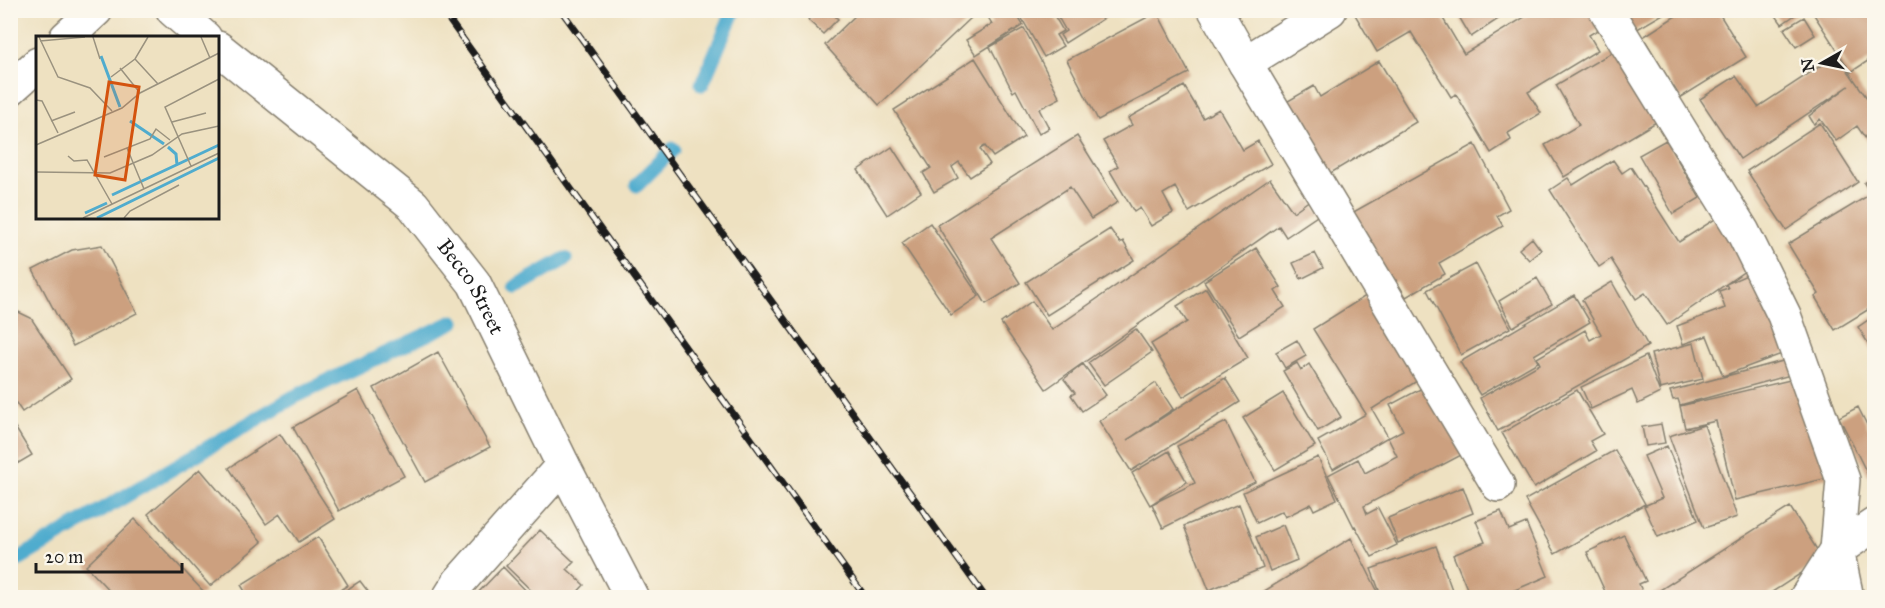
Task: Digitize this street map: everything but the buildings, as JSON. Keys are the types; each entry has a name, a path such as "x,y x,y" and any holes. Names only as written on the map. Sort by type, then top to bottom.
{"street":[{"path":"68,36 96,10"},
{"path":"173,10 204,36"},
{"path":"1215,10 1498,485"},
{"path":"1245,63 1330,10"},
{"path":"1606,10 1743,232 1784,315 1843,480 1838,550 1847,597"},
{"name":"Becco Street","path":"219,49 413,205 474,283 563,465 632,597"},
{"path":"10,89 36,66"},
{"path":"448,597 563,465"},
{"path":"1806,597 1838,550 1875,525"}],"waterway":[{"path":"702,84 734,10"},
{"path":"637,185 673,149"},
{"path":"516,287 565,259"},
{"path":"10,564 294,397 453,322"}],"railway":[{"path":"442,10 866,598"},
{"path":"561,10 986,598"}]}
